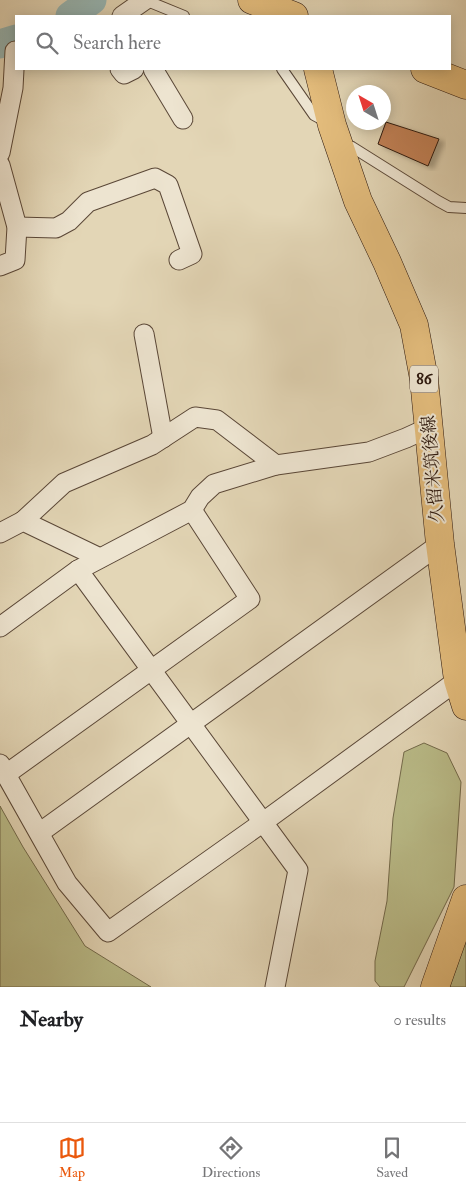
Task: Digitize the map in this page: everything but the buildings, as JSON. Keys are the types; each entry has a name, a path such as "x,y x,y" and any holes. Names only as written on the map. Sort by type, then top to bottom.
{"main road":[{"path":"252,0 291,15"},
{"name":"久留米筑後線","path":"318,70 335,135 358,201 414,325 424,379 440,544 462,693"},
{"path":"428,70 466,85"},
{"path":"435,987 466,899"}],"street":[{"path":"123,15 145,0"},
{"path":"0,153 13,88 10,51"},
{"path":"121,70 124,74 132,70"},
{"path":"154,70 183,119"},
{"path":"0,165 16,227 15,260 0,266"},
{"path":"16,227 56,228 69,221 88,202 156,178 168,185 192,254 180,260"},
{"path":"144,334 163,438"},
{"path":"0,534 23,521 64,483 152,445 195,417 217,420 276,465"},
{"path":"0,627 78,570 192,510 200,497 214,484 276,465 369,452 430,427"},
{"path":"192,510 250,600 151,671 3,770 67,883 108,932 262,823 462,693"},
{"path":"23,521 100,558"},
{"path":"42,831 440,544"},
{"path":"78,570 298,870 275,987"}],"lane":[{"path":"145,0 182,15"},
{"path":"283,70 314,115 335,135 438,201 449,207 466,208"}],"green space":[{"path":"424,743 447,753 461,782 454,887 404,987 380,987 375,981 375,961 387,901 393,818 404,752"},
{"path":"0,806 23,847 85,946 151,987 0,987"},
{"path":"466,922 466,987 447,987"}],"waterway":[{"path":"71,15 92,0"},
{"path":"0,44 15,39"}]}
